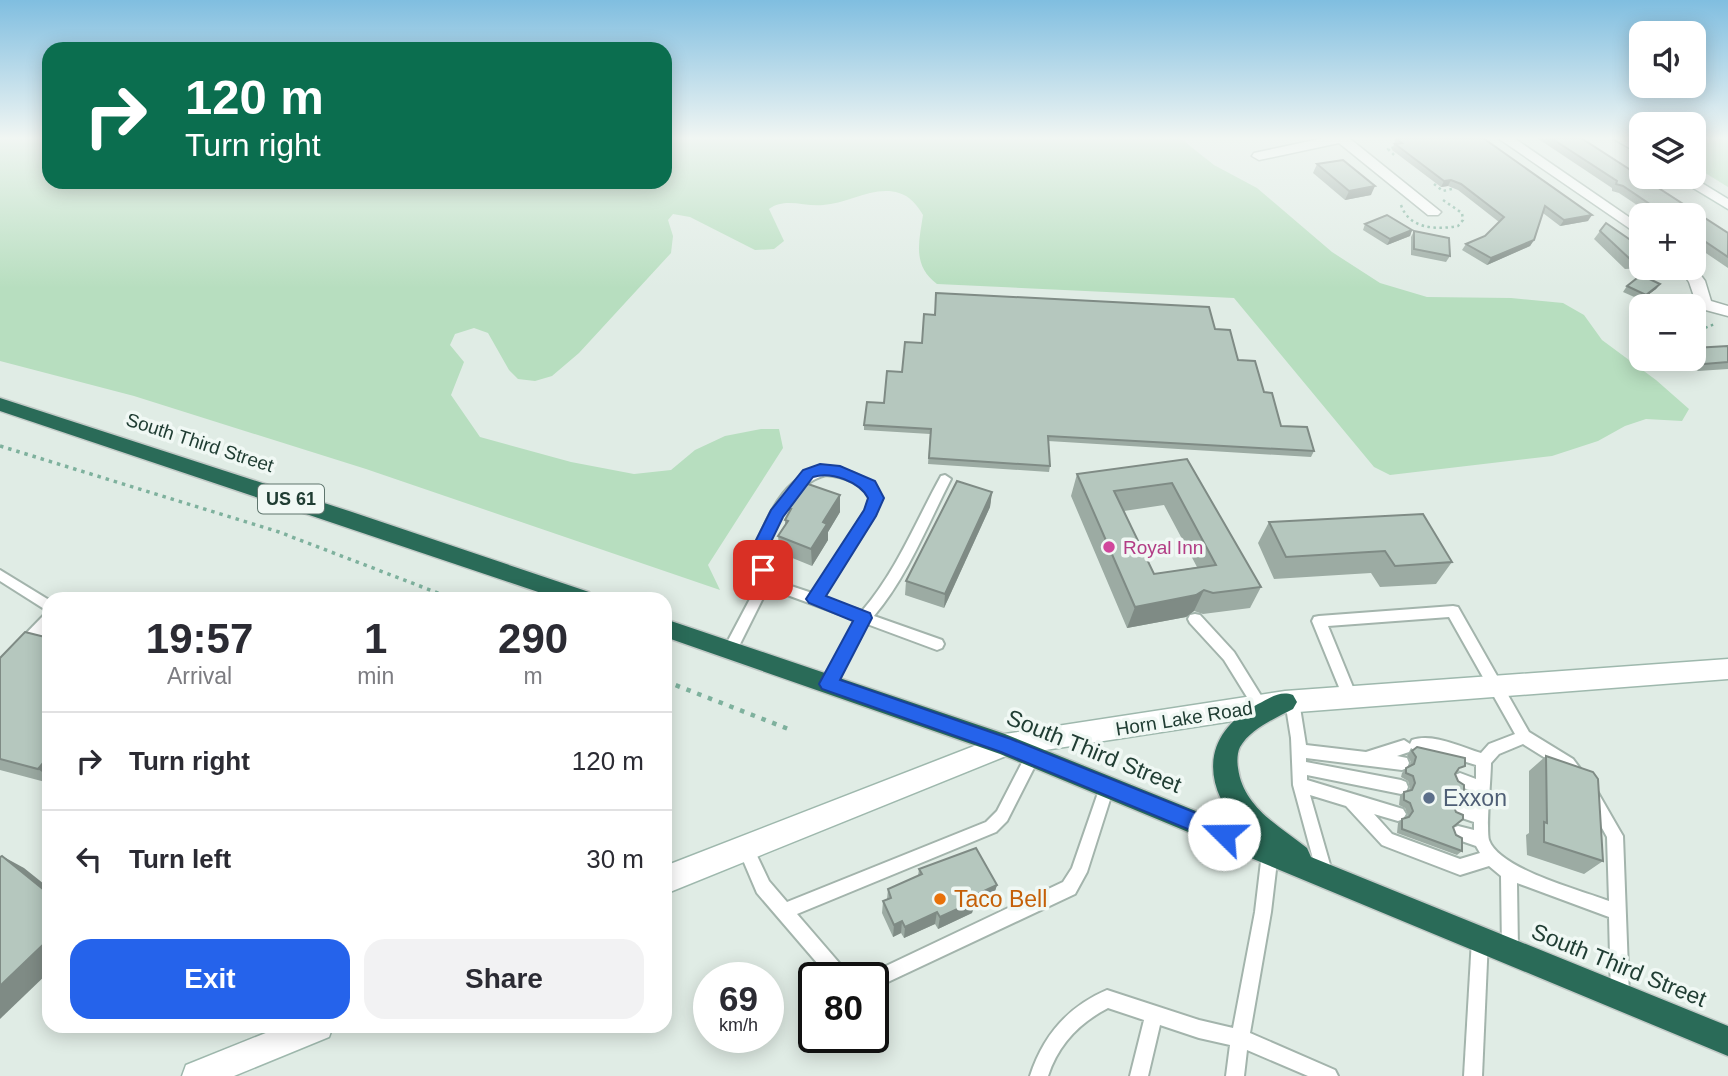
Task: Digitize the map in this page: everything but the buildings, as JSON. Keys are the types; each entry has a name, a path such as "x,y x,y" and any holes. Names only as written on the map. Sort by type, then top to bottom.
{"highway":[{"name":"South Third Street","path":"0,404 564,592"},
{"name":"South Third Street","path":"672,630 1005,745 1728,1041"},
{"path":"1279,703 1239,729 1229,741 1223,764 1236,801 1250,819 1322,874"}],"main road":[{"path":"1403,188 1433,212"},
{"path":"1577,188 1629,224"},
{"path":"1702,189 1728,205"},
{"path":"1706,312 1724,318"},
{"name":"Horn Lake Road","path":"672,877 1005,745 1279,703 1728,669"},
{"path":"197,1076 301,1033"}],"lane":[{"path":"730,650 765,582 757,554 777,514 808,473 820,469 834,470 869,485 876,498 871,512 815,599"},
{"path":"828,684 864,618 878,602 900,566 945,479"},
{"path":"0,575 42,602"},
{"path":"765,582 937,643"},
{"path":"1350,697 1320,621 1453,611 1524,737 1568,764 1585,783 1615,836 1620,996"},
{"path":"1195,620 1279,703 1299,751 1300,785 1322,874"},
{"path":"0,669 42,626"},
{"path":"1524,737 1494,749 1485,761 1480,840 1491,858 1509,872 1617,912"},
{"path":"1364,759 1410,746 1437,746 1485,761"},
{"path":"1299,751 1402,763"},
{"path":"785,911 991,827 1002,816 1033,757"},
{"path":"1299,767 1401,787"},
{"path":"1460,780 1483,788"},
{"path":"1300,785 1398,814"},
{"path":"889,973 1069,888 1079,872 1107,786"},
{"path":"1351,800 1387,840 1460,867 1491,858"},
{"path":"1458,810 1482,817"},
{"path":"1458,833 1480,840"},
{"path":"745,846 763,887 828,962"},
{"path":"1235,1076 1263,912 1270,853"},
{"path":"1509,872 1510,950"},
{"path":"1473,1076 1480,938"},
{"path":"1039,1076 1042,1062 1063,1029 1082,1011 1107,999 1199,1029 1240,1038 1329,1076"},
{"path":"1139,1076 1154,1014"}],"path":[{"path":"1439,188 1443,191 1452,189"},
{"path":"1706,326 1724,318"},
{"path":"0,446 279,532 435,592"},
{"path":"672,684 792,730"}],"green space":[{"path":"0,188 1257,188 1332,252 1380,283 1427,297 1511,298 1563,303 1584,315 1602,340 1629,360 1629,371 1644,371 1689,409 1682,421 1646,419 1625,426 1598,441 1552,456 1390,475 1374,467 1234,298 937,284 924,269 919,252 923,215 910,199 890,191 870,193 832,204 775,205 769,209 784,241 774,249 755,250 690,217 673,214 668,220 673,236 671,253 579,353 552,376 535,381 518,379 509,370 488,333 474,328 455,334 450,345 464,362 451,395 480,437 571,462 634,474 671,470 695,450 725,436 761,429 779,429 783,448 708,565 720,590 366,469 134,396 0,361"}],"place":[{"name":"Royal Inn","path":"1109,547"},
{"name":"Exxon","path":"1429,798"},
{"name":"Taco Bell","path":"940,899"}],"route":[{"path":"763,570 757,554 777,514 799,481 808,473 820,469 834,470 869,485 876,498 871,512 815,599 864,618 828,684 1005,745 1224,834"}]}
